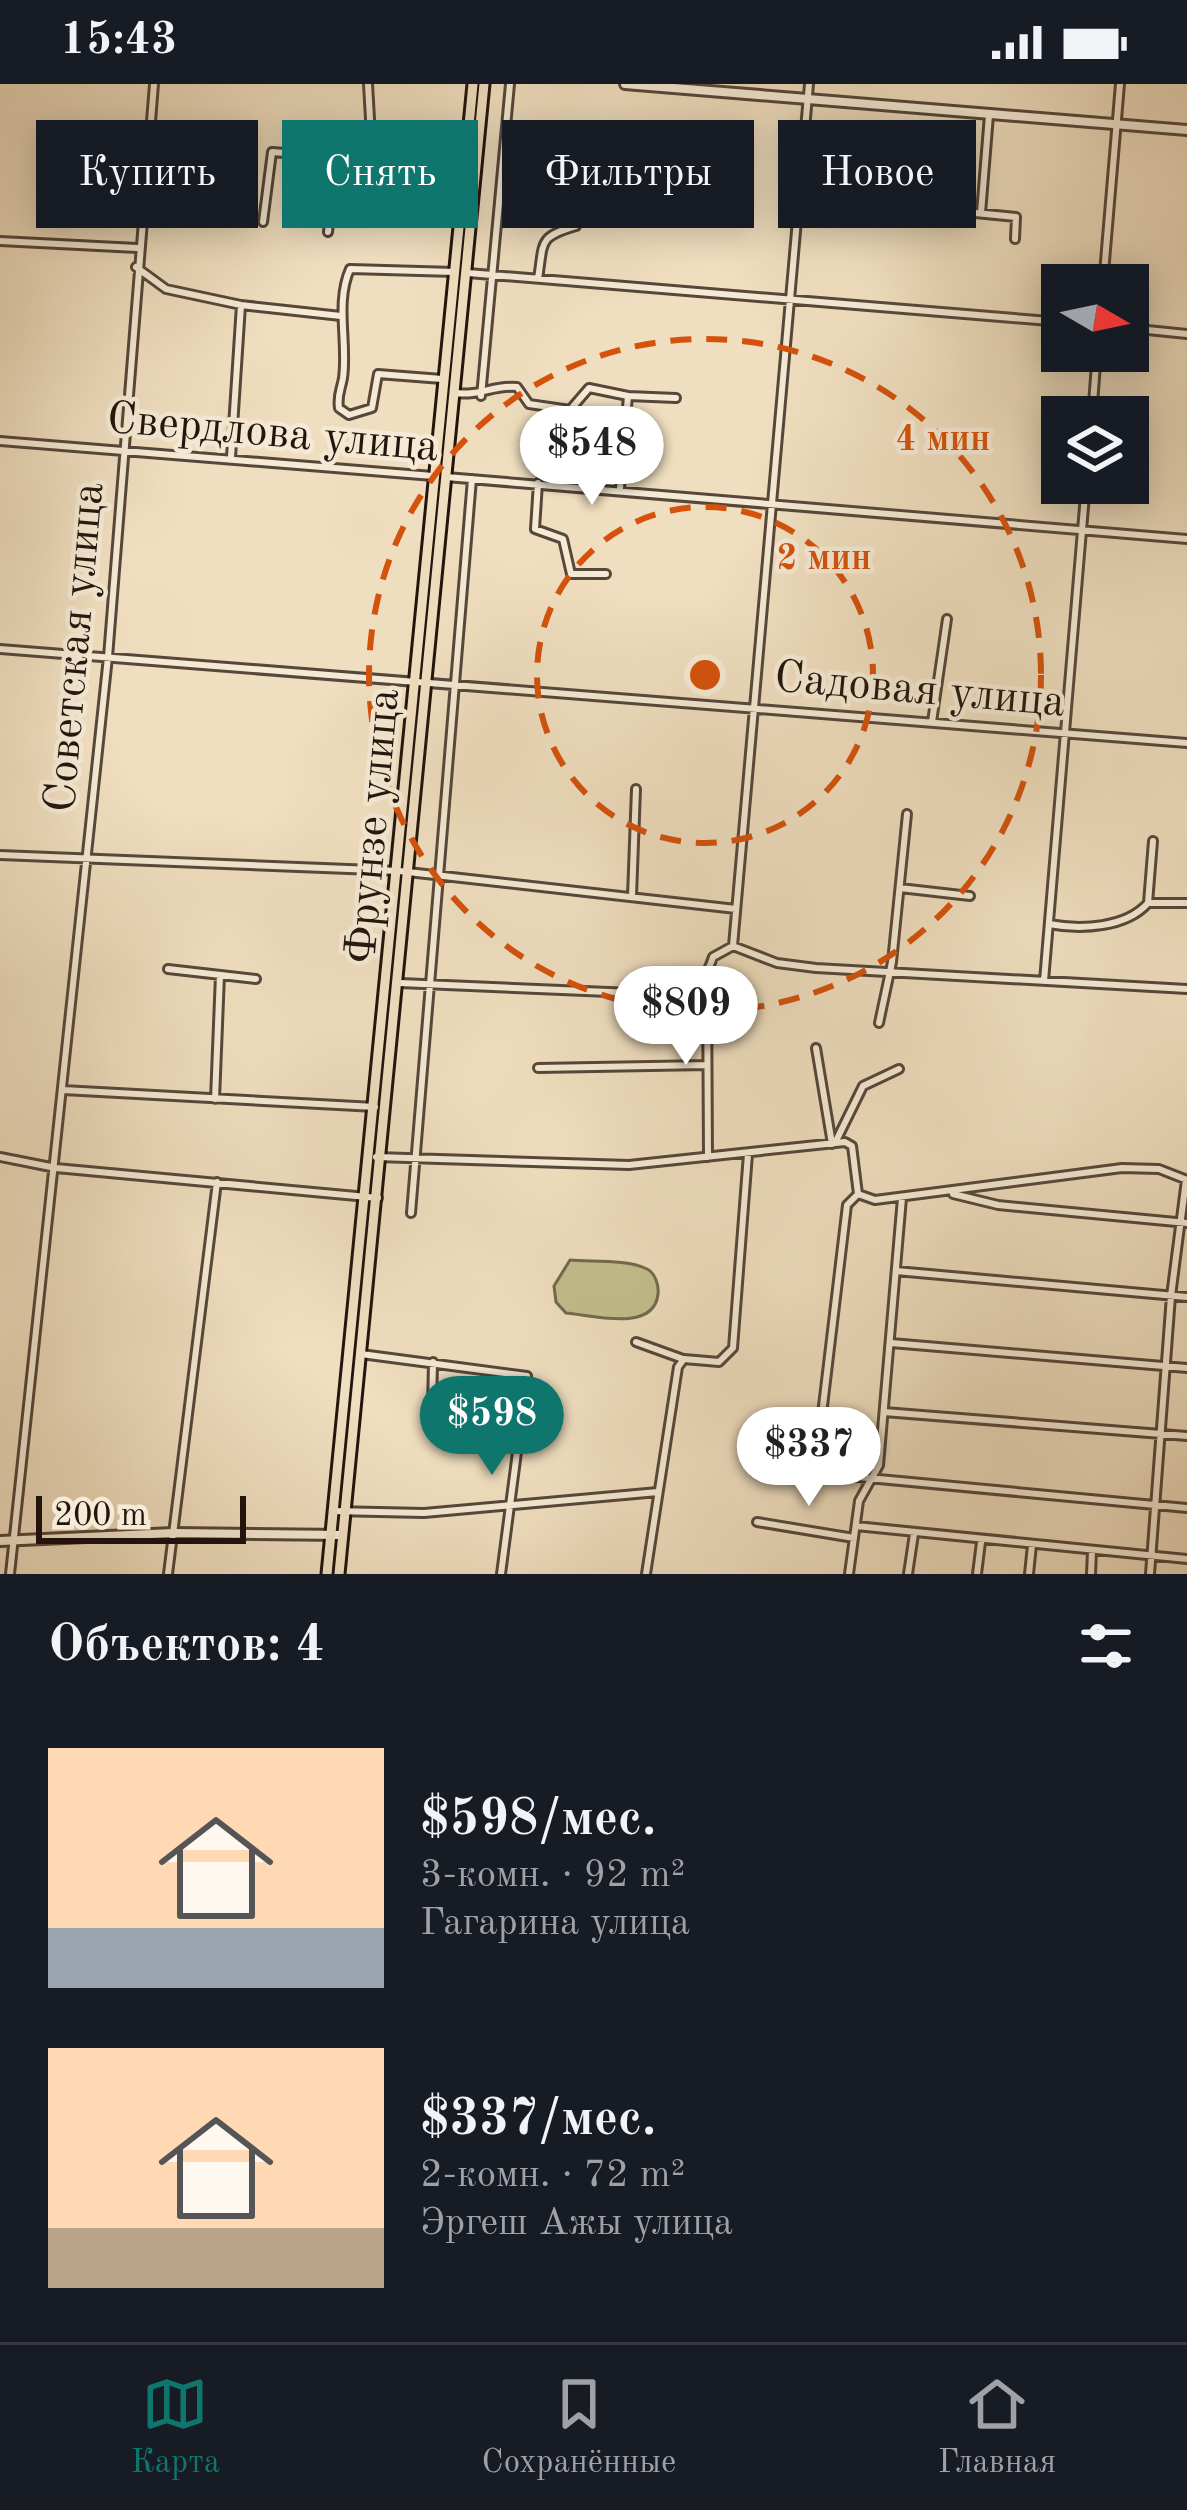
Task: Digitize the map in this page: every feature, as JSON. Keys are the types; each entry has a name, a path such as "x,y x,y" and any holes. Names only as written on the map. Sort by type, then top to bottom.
{"main road":[{"name":"Фрунзе улица","path":"448,393 444,379 461,272 473,84"},
{"name":"Фрунзе улица","path":"372,1197 369,1156 405,872 448,393 484,84"},
{"name":"Фрунзе улица","path":"327,1574 339,1512 372,1197 382,1157 400,983 405,872"},
{"name":"Фрунзе улица","path":"336,1534 339,1574"}],"street":[{"name":"Советская улица","path":"10,1574 107,657 136,248 154,84"},
{"path":"368,84 370,120"},
{"path":"481,396 510,84"},
{"path":"626,84 1187,130"},
{"path":"733,946 809,84"},
{"path":"1105,264 1120,84"},
{"path":"982,213 988,115"},
{"path":"263,222 272,152 282,153"},
{"path":"976,212 1016,217 1015,238"},
{"path":"328,228 328,232"},
{"path":"538,279 545,238 571,228"},
{"path":"0,241 136,248"},
{"path":"136,267 166,289 241,305 341,316"},
{"path":"444,379 378,374 372,408 349,415 339,408 347,271 495,274 1041,320"},
{"path":"230,459 241,305"},
{"path":"1149,330 1187,334"},
{"path":"448,393 481,396 501,386 517,387 529,404 570,410 589,388 676,398"},
{"path":"620,489 628,396"},
{"name":"Свердлова улица","path":"0,441 1187,539"},
{"path":"411,1213 472,479"},
{"path":"538,483 535,530 563,539 571,574 606,574"},
{"path":"1044,980 1084,504"},
{"path":"932,722 947,619"},
{"name":"Садовая улица","path":"0,650 752,705 1187,743"},
{"path":"632,896 636,789"},
{"path":"878,1023 892,962 907,814"},
{"path":"1049,924 1076,929 1134,918 1148,903 1153,841"},
{"path":"0,855 86,855 405,872 736,909"},
{"path":"900,888 970,896"},
{"path":"1148,903 1187,903"},
{"path":"733,946 777,964 886,974 1187,988"},
{"path":"708,1157 707,976 713,957 733,946"},
{"path":"169,969 256,980"},
{"path":"215,1099 220,975"},
{"path":"400,983 656,994 685,991 707,976"},
{"path":"815,1048 834,1144"},
{"path":"538,1068 707,1066"},
{"path":"834,1144 863,1086 898,1069"},
{"path":"62,1090 375,1107"},
{"path":"369,1156 629,1165 834,1144 852,1146 858,1194"},
{"path":"636,1342 684,1359 718,1362 733,1348 748,1154"},
{"path":"0,1157 56,1168 372,1197"},
{"path":"858,1194 902,1198 1122,1168 1159,1169 1187,1180 1171,1296 1150,1574"},
{"path":"168,1574 217,1182"},
{"path":"950,1193 998,1204 1184,1223"},
{"path":"858,1194 847,1205 815,1473 1187,1508"},
{"path":"849,1574 860,1501 873,1479 884,1412 902,1198"},
{"path":"896,1270 1187,1297"},
{"path":"890,1343 1187,1367"},
{"path":"356,1353 527,1376 501,1574"},
{"path":"646,1574 678,1367 684,1359"},
{"path":"433,1362 432,1408 448,1430"},
{"path":"884,1412 1187,1436"},
{"path":"339,1512 509,1508 658,1492"},
{"path":"757,1522 854,1538"},
{"path":"856,1526 1187,1559"},
{"path":"0,1541 172,1533 336,1534"},
{"path":"908,1574 914,1534"},
{"path":"977,1574 981,1541"},
{"path":"1028,1574 1032,1545"},
{"path":"1091,1574 1092,1551"}],"shaded area":[{"path":"570,1260 620,1262 647,1269 658,1287 654,1306 634,1318 566,1313 556,1302 554,1286"}]}
